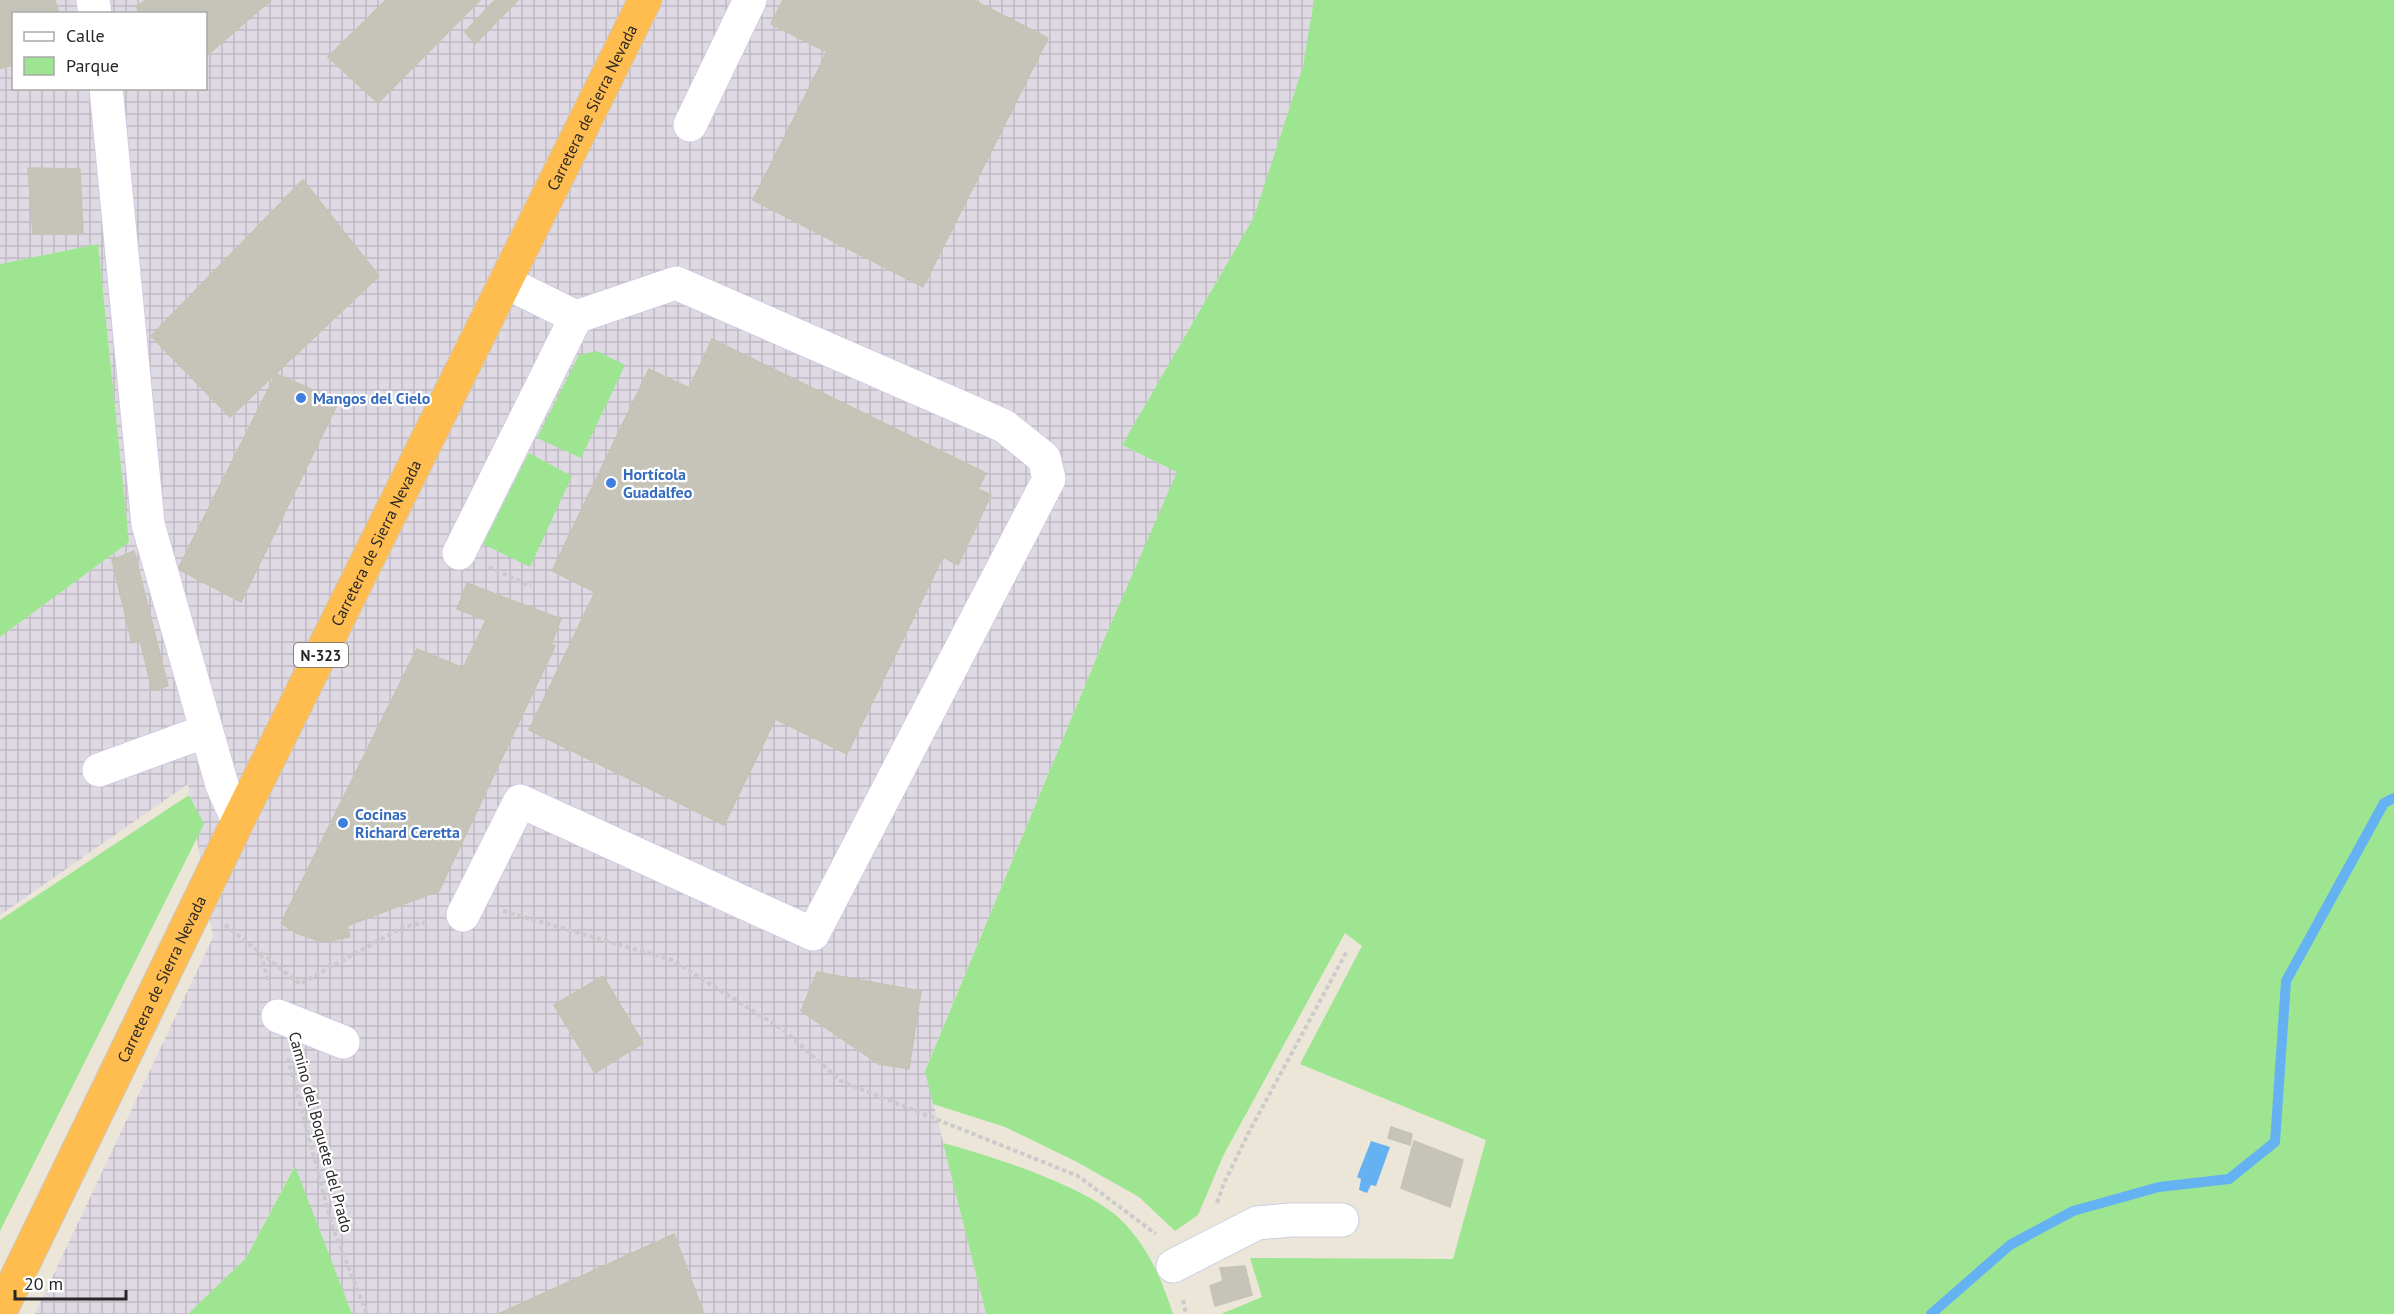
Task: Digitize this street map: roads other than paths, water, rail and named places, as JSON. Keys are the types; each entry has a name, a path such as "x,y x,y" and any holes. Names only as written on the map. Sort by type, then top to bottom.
{"highway":[{"name":"Carretera de Sierra Nevada","path":"0,1312 238,821 645,0"}],"street":[{"path":"690,125 750,0"},
{"path":"106,90 148,524 222,785 238,821"},
{"path":"506,282 576,317"},
{"path":"459,553 576,317 676,283 1004,426 1044,458 1049,479 813,934 520,801 463,915"},
{"path":"99,770 207,731"},
{"path":"278,1017 343,1042"},
{"path":"1173,1266 1257,1223 1341,1220"}],"water":[{"path":"1371,1141 1390,1147 1376,1186 1371,1185 1367,1193 1359,1190 1361,1179 1357,1177"}],"waterway":[{"path":"1931,1314 2010,1245 2073,1211 2159,1187 2229,1179 2275,1142 2286,981 2384,803 2394,798"}],"place":[{"name":"Mangos del Cielo","path":"301,398"},
{"name":"Hortícola Guadalfeo","path":"611,483"},
{"name":"Cocinas Richard Ceretta","path":"343,823"}]}
